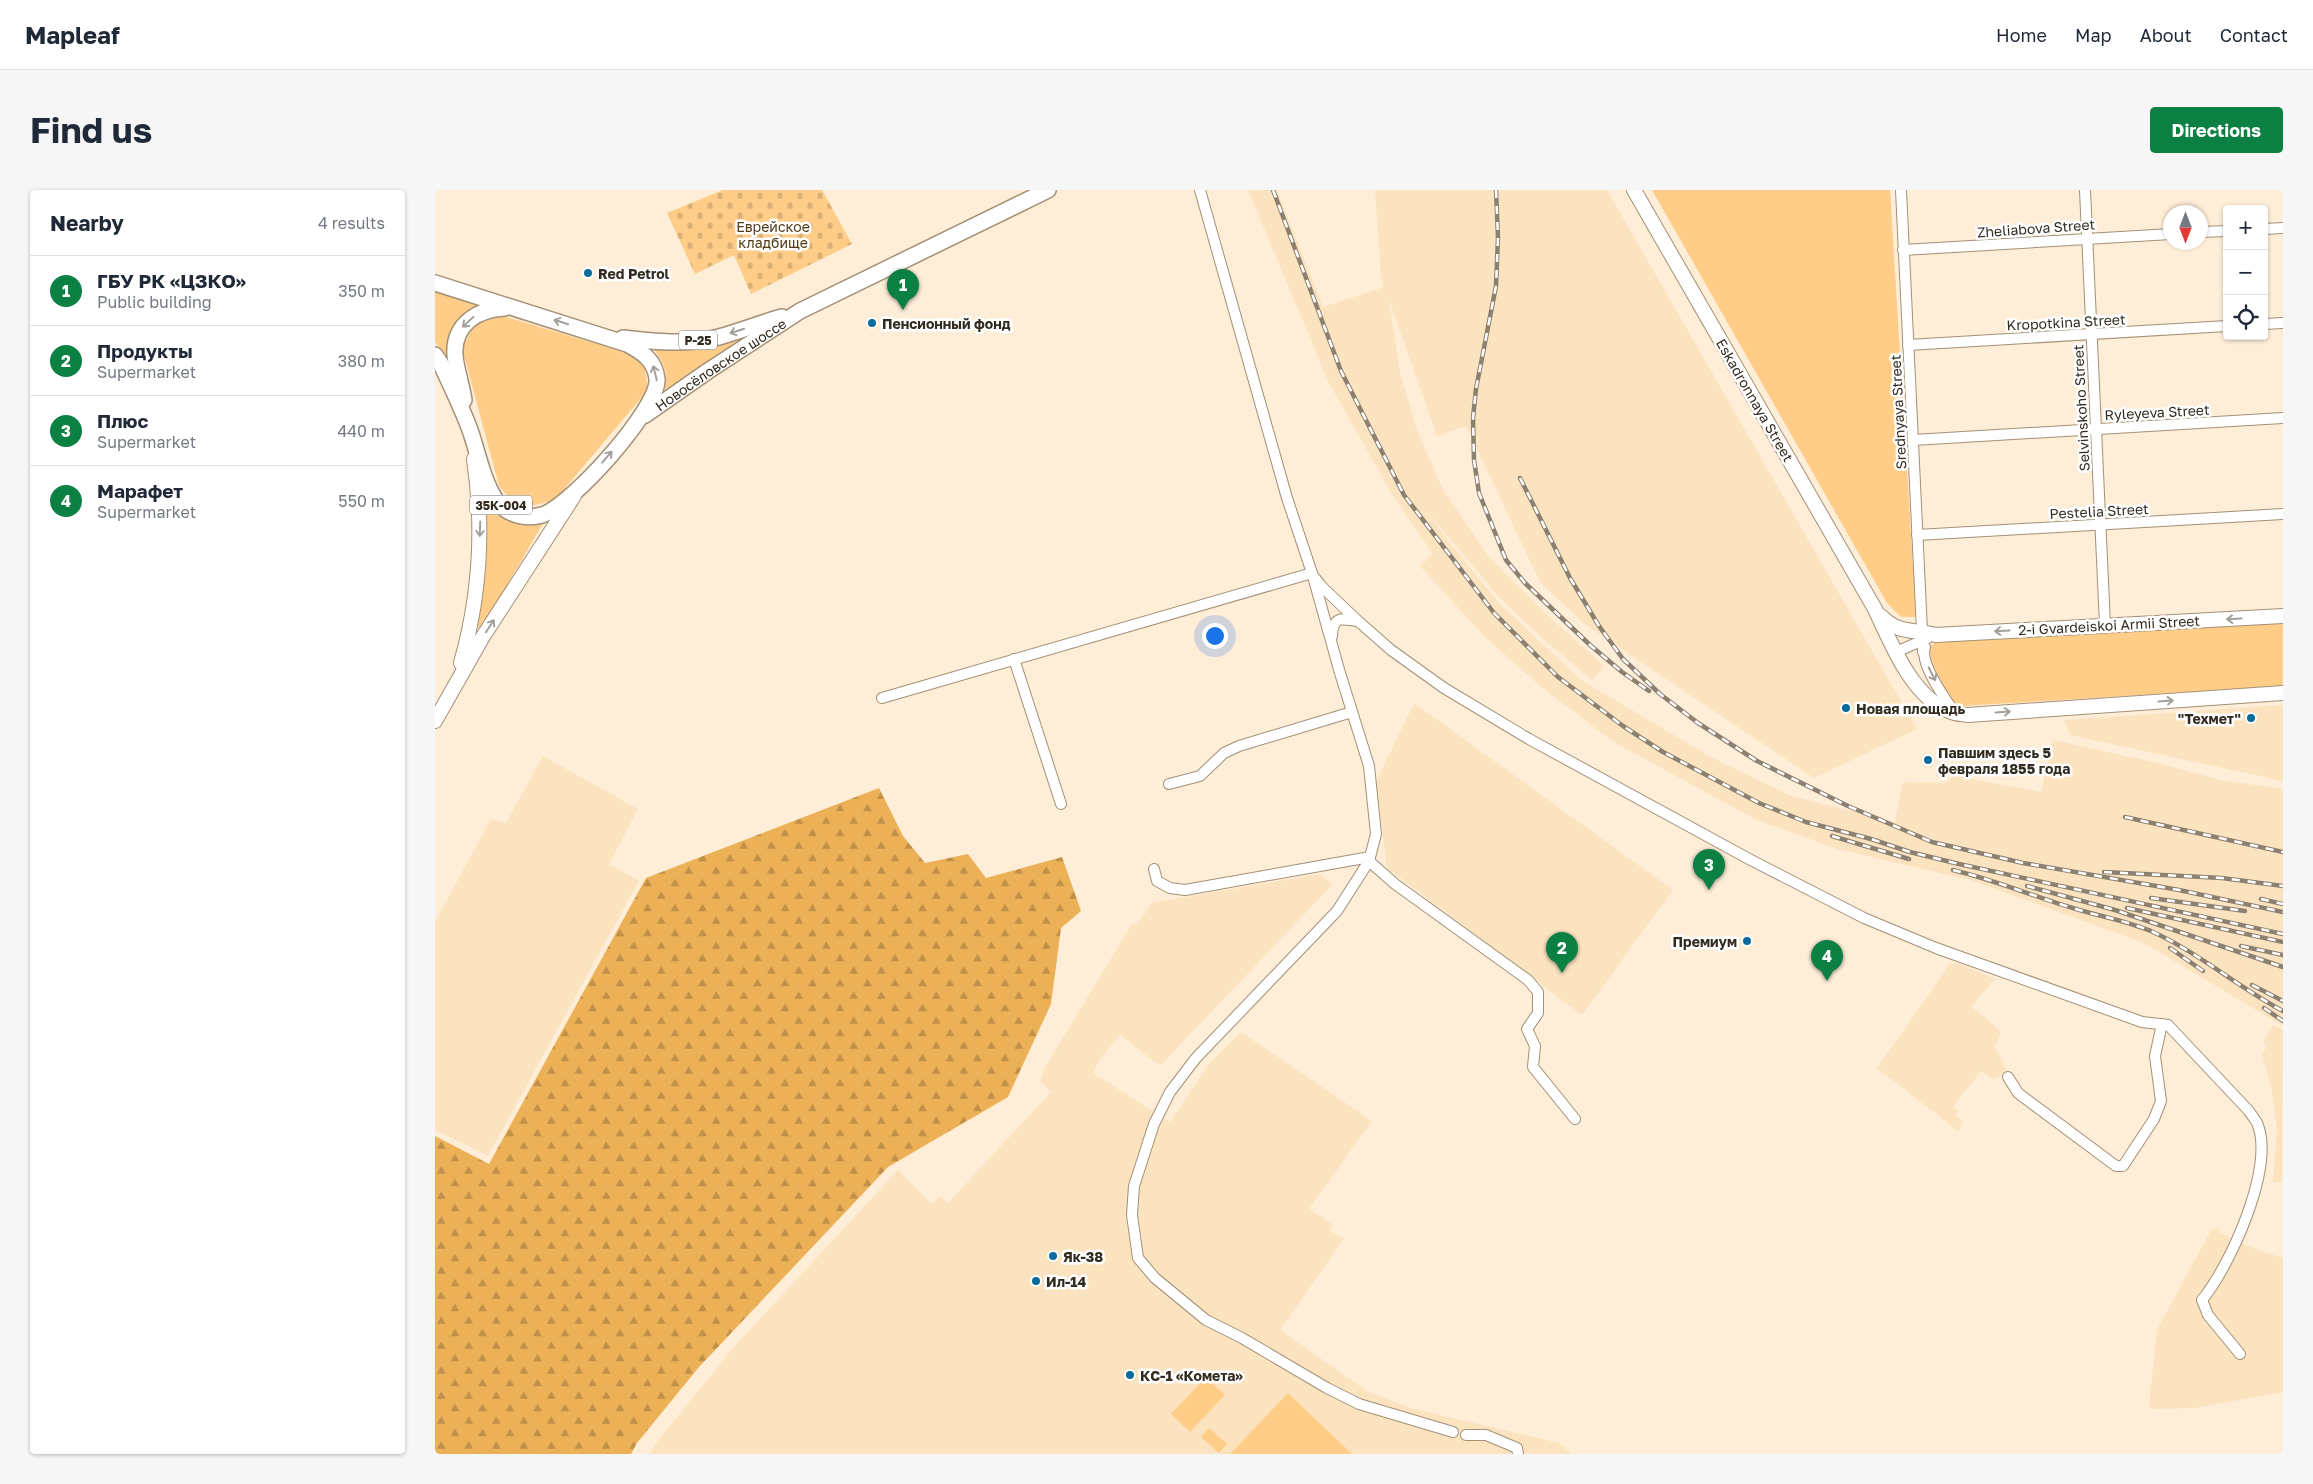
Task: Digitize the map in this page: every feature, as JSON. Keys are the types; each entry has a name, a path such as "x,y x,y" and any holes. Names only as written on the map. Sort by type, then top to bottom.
{"main road":[{"name":"Новосёловское шоссе","path":"641,417 800,311 1048,190"},
{"name":"Eskadronnaya Street","path":"1634,190 1875,610"},
{"name":"35К-004","path":"435,283 627,344 643,352 650,360 656,374 656,390 641,417 575,494 558,507 542,515 529,517 515,514 502,507 494,498 470,429 435,355"},
{"name":"35К-004","path":"470,429 455,355 461,329 467,322 482,312 504,308 530,312"},
{"name":"Новосёловское шоссе","path":"592,332 635,340 689,341 718,337 800,311"},
{"path":"455,683 470,634 479,555 481,516 470,429"},
{"path":"435,721 455,683 575,494"},
{"name":"2-i Gvardeiskoi Armii Street","path":"1875,610 1890,626 1921,636 2283,616"},
{"path":"1875,610 1904,668 1930,700 1955,713 1968,715 2283,693"}],"street":[{"path":"1200,190 1287,498 1312,573 1369,766 1376,834 1370,859 1337,910 1196,1058 1170,1092 1154,1124 1136,1175 1133,1215 1138,1258 1155,1278 1206,1320 1242,1338 1327,1388 1359,1404 1453,1432"},
{"name":"Srednyaya Street","path":"1901,190 1921,636 1924,659 1955,713"},
{"name":"Selvinskoho Street","path":"2085,190 2105,625"},
{"path":"2268,229 2283,228"},
{"path":"2208,232 2223,231"},
{"name":"Zheliabova Street","path":"1903,250 2163,234"},
{"path":"2268,324 2283,323"},
{"name":"Kropotkina Street","path":"1908,346 2223,326"},
{"name":"Ryleyeva Street","path":"1913,440 2283,418"},
{"name":"Pestelia Street","path":"1917,535 2283,514"},
{"path":"1312,573 1322,587 1391,650 1444,688 1521,734 1749,859 1856,915 1936,948 2142,1022 2167,1025 2248,1110 2257,1124 2261,1149 2255,1190 2244,1223 2211,1288 2202,1300 2208,1315 2240,1354"},
{"path":"882,698 1312,573"},
{"path":"1331,642 1332,628 1337,621 1346,619 1358,621"},
{"path":"1923,652 1926,644 1936,635"},
{"path":"1896,652 1921,636"},
{"path":"1015,659 1061,804"},
{"path":"1169,784 1200,776 1224,753 1239,746 1352,712"},
{"path":"1154,868 1157,882 1170,888 1185,890 1370,859"},
{"path":"1370,859 1395,884 1528,980 1538,992 1538,1013 1527,1029 1535,1046 1533,1066 1575,1118"},
{"path":"2008,1078 2018,1093 2116,1166 2123,1166 2154,1119 2161,1101 2155,1056 2162,1024"},
{"path":"1466,1436 1486,1435 1517,1448 1518,1454"}],"shaded area":[{"path":"1248,190 1277,190 1323,307 1384,287 1381,276 1375,190 1607,190 1917,729 1814,778 1583,623 1540,582 1466,426 1437,436 1389,300 1400,372 1416,428 1442,488 1488,556 1544,612 1604,666 1593,681 1545,641 1498,596 1425,509 1449,542 1499,603 1581,680 1711,757 1791,796 1895,822 1903,782 1944,783 1957,774 1975,780 2041,792 2053,740 2153,762 2221,780 2283,789 2283,1026 2144,943 1971,880 1837,849 1757,820 1612,741 1538,684 1485,637 1420,566 1433,554 1393,496 1329,383"},
{"path":"1414,703 1673,890 1582,1015 1387,868 1376,782"},
{"path":"2283,705 2283,781 2070,735 2064,720"},
{"path":"543,756 638,809 609,864 639,881 488,1156 435,1130 435,922 491,819 506,823"},
{"path":"1320,874 1332,885 1160,1066 1120,1035 1099,1060 1093,1073 1170,1122 1209,1064 1241,1032 1372,1121 1309,1209 1333,1225 1329,1230 1344,1239 1280,1330 1367,1391 1411,1408 1559,1443 1572,1454 650,1454 656,1443 734,1347 898,1170 932,1204 940,1196 948,1203 1051,1092 1040,1081 1044,1069 1132,924 1137,924 1149,908 1150,903"},
{"path":"1950,964 1960,964 1995,979 1971,1007 2001,1031 1995,1047 2007,1071 1993,1080 1981,1071 1953,1107 1958,1111 1955,1115 1963,1122 1958,1131 1877,1068"},
{"path":"2273,1025 2283,1030 2282,1182 2273,1182 2277,1128 2271,1087 2262,1053 2267,1047 2263,1042"},
{"path":"2219,1228 2220,1233 2258,1250 2283,1258 2283,1392 2195,1408 2153,1409 2149,1406 2157,1330 2211,1230"}],"green space":[{"name":"Еврейское кладбище","path":"723,190 822,190 852,244 751,294 734,255 695,274 667,213"},
{"path":"1652,190 1890,190 1916,617 1901,617 1887,603"},
{"path":"435,287 487,304 461,319 451,363 435,342"},
{"path":"503,316 624,352 644,363 648,390 555,500 531,506 514,503 499,486 462,348 474,324"},
{"path":"741,339 665,390 665,368 654,349"},
{"path":"488,497 546,518 482,629 477,627"},
{"path":"2283,623 2283,686 1962,706 1951,700 1928,657 1931,646 1937,641"},
{"path":"879,788 903,836 925,863 968,854 986,878 1062,857 1081,911 1061,928 1051,1004 1008,1097 888,1167 699,1367 637,1443 631,1454 435,1454 435,1136 489,1164 646,878"},
{"path":"1206,1377 1225,1395 1190,1432 1171,1414"},
{"path":"1288,1393 1352,1454 1230,1454"},
{"path":"1209,1428 1227,1444 1219,1453 1201,1437"}],"railway":[{"path":"1273,190 1341,371 1404,495 1494,613 1558,677 1623,726 1663,752 1759,803 1806,822 1959,864 2283,934"},
{"path":"1496,190 1498,237 1496,286 1476,389 1473,418 1474,460 1479,493 1506,560 1525,583 1590,645 1622,672 1649,691"},
{"path":"1520,478 1570,578 1599,626 1623,659 1660,694 1698,723 1757,761 1848,806 1932,842 2023,863 2179,890 2283,912"},
{"path":"2125,817 2283,852"},
{"path":"1832,836 1909,859"},
{"path":"1953,870 2153,932 2170,940 2283,1011"},
{"path":"2104,872 2222,878 2283,886"},
{"path":"2027,886 2115,910 2283,967"},
{"path":"2151,898 2245,911"},
{"path":"2261,899 2283,904"},
{"path":"2127,908 2283,942"},
{"path":"2241,946 2283,955"},
{"path":"2170,948 2203,971"},
{"path":"2252,985 2283,1001"},
{"path":"2264,1008 2283,1021"}],"place":[{"name":"Red Petrol","path":"588,273"},
{"name":"ГБУ РК «ЦЗКО»","path":"903,310"},
{"name":"Пенсионный фонд","path":"872,323"},
{"name":"Новая площадь","path":"1846,708"},
{"name":"\"Техмет\"","path":"2251,718"},
{"name":"Павшим здесь 5 февраля 1855 года","path":"1928,760"},
{"name":"Плюс","path":"1709,890"},
{"name":"Премиум","path":"1747,941"},
{"name":"Продукты","path":"1562,973"},
{"name":"Марафет","path":"1827,981"},
{"name":"Як-38","path":"1053,1256"},
{"name":"Ил-14","path":"1036,1281"},
{"name":"КС-1 «Комета»","path":"1130,1375"}]}
